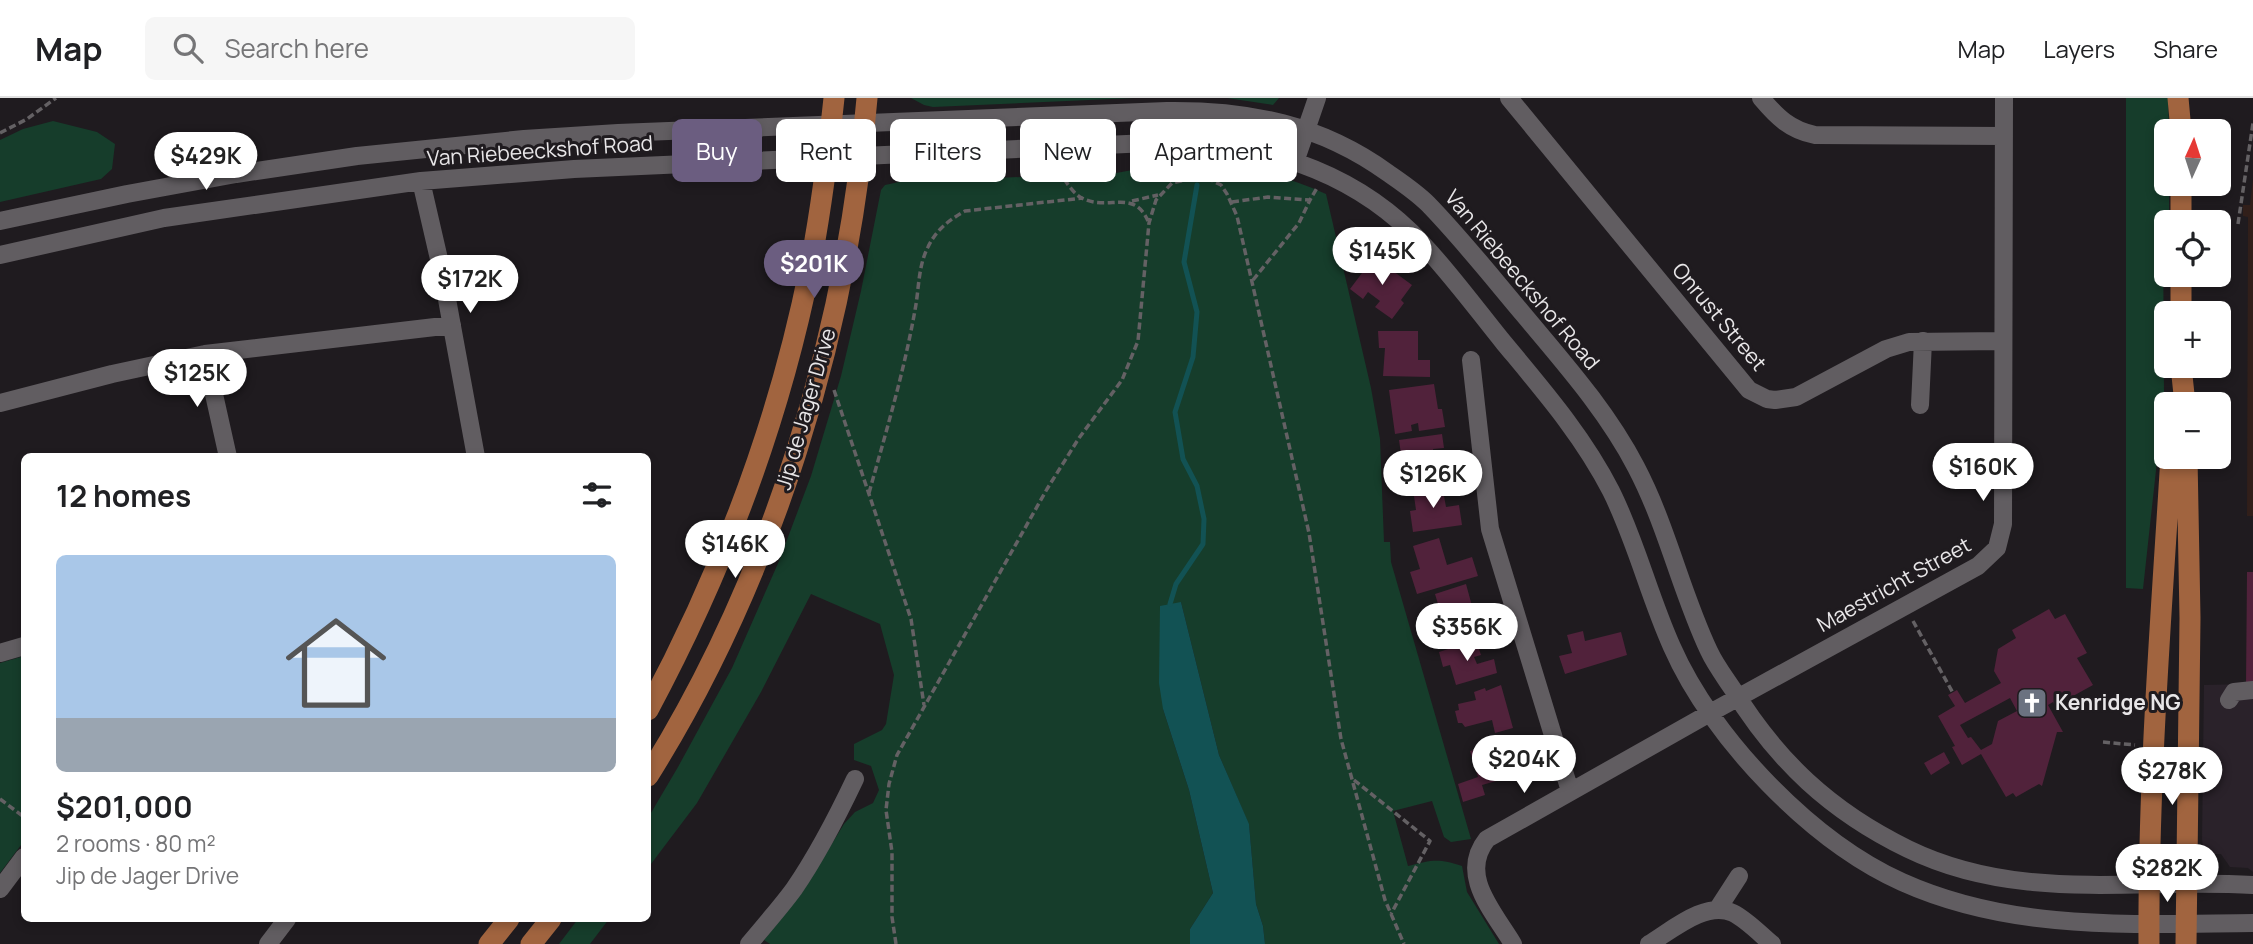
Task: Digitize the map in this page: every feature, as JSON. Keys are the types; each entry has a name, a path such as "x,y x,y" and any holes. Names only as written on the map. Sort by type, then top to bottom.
{"main road":[{"name":"Jip de Jager Drive","path":"832,119 834,98"},
{"name":"Jip de Jager Drive","path":"864,119 867,98"},
{"path":"2180,119 2181,98"},
{"name":"Jip de Jager Drive","path":"651,704 713,576 769,428 803,300 824,182"},
{"name":"Jip de Jager Drive","path":"651,771 687,710 734,611 766,536 795,457 828,334 848,239 856,182"},
{"path":"2149,933 2156,674 2170,469"},
{"path":"2186,933 2190,618 2187,469"},
{"path":"489,944 507,922"},
{"path":"531,944 549,922"}],"street":[{"path":"1297,156 1317,98"},
{"name":"Onrust Street","path":"1509,98 1749,390 1767,399 1786,400 1796,397 1886,349 1909,342 2003,341"},
{"path":"1761,98 1778,119 1790,127 1815,135 2004,136"},
{"name":"Maestricht Street","path":"1513,944 1474,872 1481,846 1494,834 1978,566 1997,548 2003,524 2004,98"},
{"name":"Van Riebeeckshof Road","path":"876,122 1192,110 1237,113 1306,128 1377,165 1425,201 1464,243 1602,413 1637,469 1710,653 1770,744 1808,783 1855,819 1924,856 1977,875 2075,886 2212,883 2253,885"},
{"name":"Van Riebeeckshof Road","path":"0,221 182,183 357,156 573,135 776,126"},
{"name":"Van Riebeeckshof Road","path":"876,157 1130,146"},
{"name":"Van Riebeeckshof Road","path":"0,255 164,218 421,181 573,169 776,161"},
{"name":"Van Riebeeckshof Road","path":"1297,163 1347,185 1375,203 1412,234 1560,411 1610,490 1682,669 1710,713 1753,767 1807,821 1850,853 1903,883 1958,903 2053,922 2149,933 2186,933 2253,923"},
{"path":"421,181 452,325 475,453"},
{"path":"0,403 112,374 205,354 452,325"},
{"path":"1920,405 1923,341"},
{"path":"205,354 227,453"},
{"path":"1471,360 1490,529 1570,791"},
{"path":"0,653 21,647"},
{"path":"2229,700 2234,692 2253,690"},
{"path":"749,944 793,890 831,830 855,779"},
{"path":"0,888 21,861"},
{"path":"1717,910 1739,876"},
{"path":"1649,944 1702,913 1717,910 1736,914 1773,944"},
{"path":"268,944 285,922"}],"path":[{"path":"0,133 27,119 57,98"},
{"path":"2238,224 2253,123"},
{"path":"896,944 892,917 892,852 886,810 889,784 897,755 1047,489 1079,438 1122,380 1138,341 1149,223 1156,200 1172,183 1202,179 1221,185 1237,216 1310,533 1341,739 1391,914 1404,944"},
{"path":"1067,182 1083,198 1097,203 1130,202 1160,194"},
{"path":"1252,281 1299,223 1318,186"},
{"path":"1232,202 1268,197 1310,200"},
{"path":"868,495 898,384 915,310 920,272 926,250 935,234 949,220 965,211 1083,198"},
{"path":"1130,202 1142,210 1149,223"},
{"path":"837,380 834,393 911,619 924,707"},
{"path":"1905,606 1953,693"},
{"path":"2103,742 2135,745"},
{"path":"1352,778 1430,841 1391,914"},
{"path":"0,799 21,815"}],"shaded area":[{"path":"2253,179 2253,516 2247,516 2248,217 2243,216 2243,205 2250,205"},
{"path":"2204,685 2253,685 2253,872 2248,868 2230,867 2221,854 2208,854 2203,848 2202,839"}],"green space":[{"path":"911,98 1134,98 933,107"},
{"path":"1227,98 1279,98 1273,105"},
{"path":"2126,98 2168,98 2169,119 2154,119 2154,196 2169,196 2169,210 2154,210 2154,287 2163,287 2163,301 2154,301 2154,378 2164,378 2164,392 2154,392 2154,469 2156,469 2143,589 2126,588"},
{"path":"53,121 97,132 115,144 112,169 101,179 0,202 0,140 23,129"},
{"path":"1130,170 1130,182 1296,182 1326,194 1371,388 1380,439 1384,542 1390,542 1391,562 1471,839 1451,842 1444,837 1432,801 1393,811 1408,866 1435,861 1462,866 1467,892 1499,944 1265,944 1256,904 1249,825 1219,755 1181,602 1163,709 1189,790 1213,893 1190,929 1190,944 770,944 764,940 803,891 844,824 855,812 873,803 879,790 871,766 854,760 854,744 882,730 886,724 894,675 880,624 811,594 761,692 697,803 651,864 651,813 732,668 779,561 811,476 841,376 881,190 885,185 899,182 1006,182 1006,178 1020,177 1020,182 1116,182 1116,173"},
{"path":"21,657 21,845 0,873 0,663"},
{"path":"576,922 607,922 590,944 559,944"}],"water":[{"path":"1181,602 1219,755 1249,824 1256,904 1265,944 1190,944 1190,929 1213,893 1189,790 1163,709 1159,683 1160,606"}],"building":[{"path":"1374,257 1412,285 1401,300 1404,303 1392,319 1375,307 1380,301 1368,292 1363,299 1350,289"},
{"path":"1378,331 1418,331 1418,360 1430,360 1430,377 1383,376 1385,348 1379,348"},
{"path":"1434,384 1438,409 1442,409 1445,427 1419,431 1418,423 1411,425 1412,431 1395,434 1389,390"},
{"path":"1442,434 1444,448 1433,449 1434,456 1450,454 1453,476 1397,484 1394,466 1399,466 1399,440"},
{"path":"1442,485 1446,507 1459,505 1462,525 1413,532 1410,511 1416,510 1413,489"},
{"path":"1439,538 1447,565 1472,557 1478,576 1417,594 1410,572 1420,569 1413,546"},
{"path":"2247,572 2253,572 2253,685 2246,685"},
{"path":"1466,584 1472,606 1461,609 1462,614 1477,610 1483,629 1448,639 1445,625 1442,626 1440,619 1434,620 1435,623 1430,625 1425,609 1438,604 1435,594"},
{"name":"Kenridge NG","path":"2049,609 2055,619 2065,614 2087,653 2077,658 2093,685 2055,706 2053,702 2048,705 2063,732 2057,732 2042,786 2039,784 2016,797 2013,793 2006,797 1981,754 1962,765 1938,716 1955,706 1948,695 1957,690 1965,703 2001,683 1994,671 1998,649 2016,638 2012,630","holes":["2010,698 2017,711 1998,721 1992,744 1981,750 1971,737 1968,738 1960,725"]},
{"path":"1583,631 1585,641 1621,632 1627,655 1565,674 1559,656 1572,653 1567,635"},
{"path":"1476,640 1481,655 1474,657 1477,664 1494,659 1497,673 1456,685 1450,665 1443,667 1439,652"},
{"path":"1501,685 1513,728 1495,733 1492,720 1465,727 1458,723 1455,711 1459,710 1458,704 1476,700 1474,692"},
{"path":"1491,745 1495,759 1514,752 1521,774 1482,785 1485,795 1463,802 1458,784 1478,777 1470,751"},
{"path":"1944,752 1950,763 1931,775 1924,763"}],"waterway":[{"path":"1170,604 1176,584 1203,544 1204,519 1197,486 1183,459 1175,412 1193,357 1197,312 1184,262 1197,185"}],"place":[{"name":"Kenridge NG","path":"2032,703"}]}
